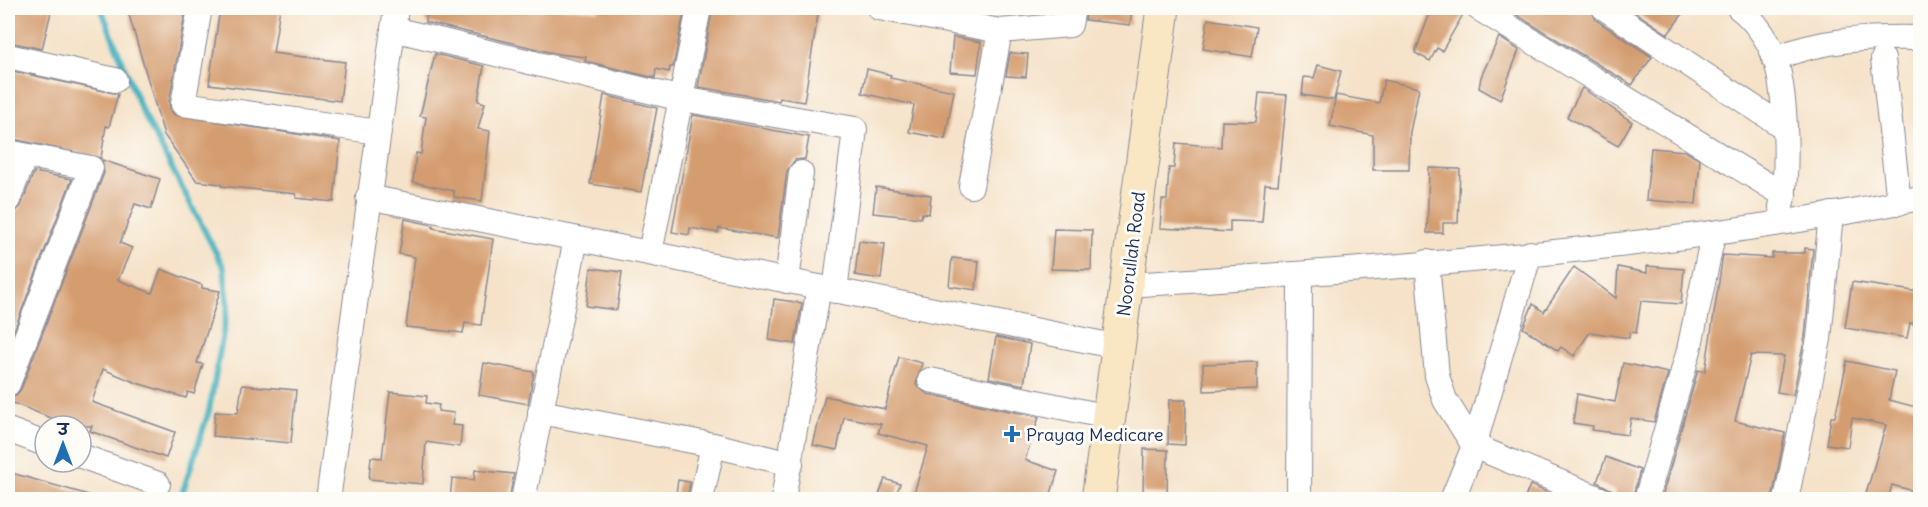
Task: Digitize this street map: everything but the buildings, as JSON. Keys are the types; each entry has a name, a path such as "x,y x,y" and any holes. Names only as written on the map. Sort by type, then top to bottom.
{"main road":[{"name":"Noorullah Road","path":"1098,500 1162,8"}],"street":[{"path":"200,8 183,104 378,132"},
{"path":"650,253 699,8"},
{"path":"879,8 919,11 1000,31 1070,25 1073,8"},
{"path":"1478,8 1784,195"},
{"path":"1604,8 1785,128"},
{"path":"1739,8 1754,19 1774,59 1785,128 1784,195 1778,225"},
{"path":"328,500 368,197 395,18 682,99 855,129 827,289 783,500"},
{"path":"971,186 1000,31"},
{"path":"1774,59 1792,51 1842,41 1920,38"},
{"path":"8,56 115,80"},
{"path":"1127,285 1300,274 1713,235 1910,200 1883,60"},
{"path":"8,200 16,154 91,168 8,384"},
{"path":"787,281 801,174"},
{"path":"368,197 1119,347"},
{"path":"1786,500 1819,339 1831,214"},
{"path":"1646,500 1689,350 1713,235"},
{"path":"524,499 576,238"},
{"path":"1452,500 1474,446 1530,253"},
{"path":"1427,262 1437,376 1445,400 1474,446 1603,500"},
{"path":"1299,500 1300,274"},
{"path":"930,380 1109,417"},
{"path":"540,412 713,445 791,464"},
{"path":"8,430 33,439"},
{"path":"701,500 713,445"},
{"path":"93,460 158,484"}],"waterway":[{"path":"101,8 141,109 224,268 228,306 209,411 180,500"}],"place":[{"name":"Prayag Medicare","path":"1012,434"}]}
